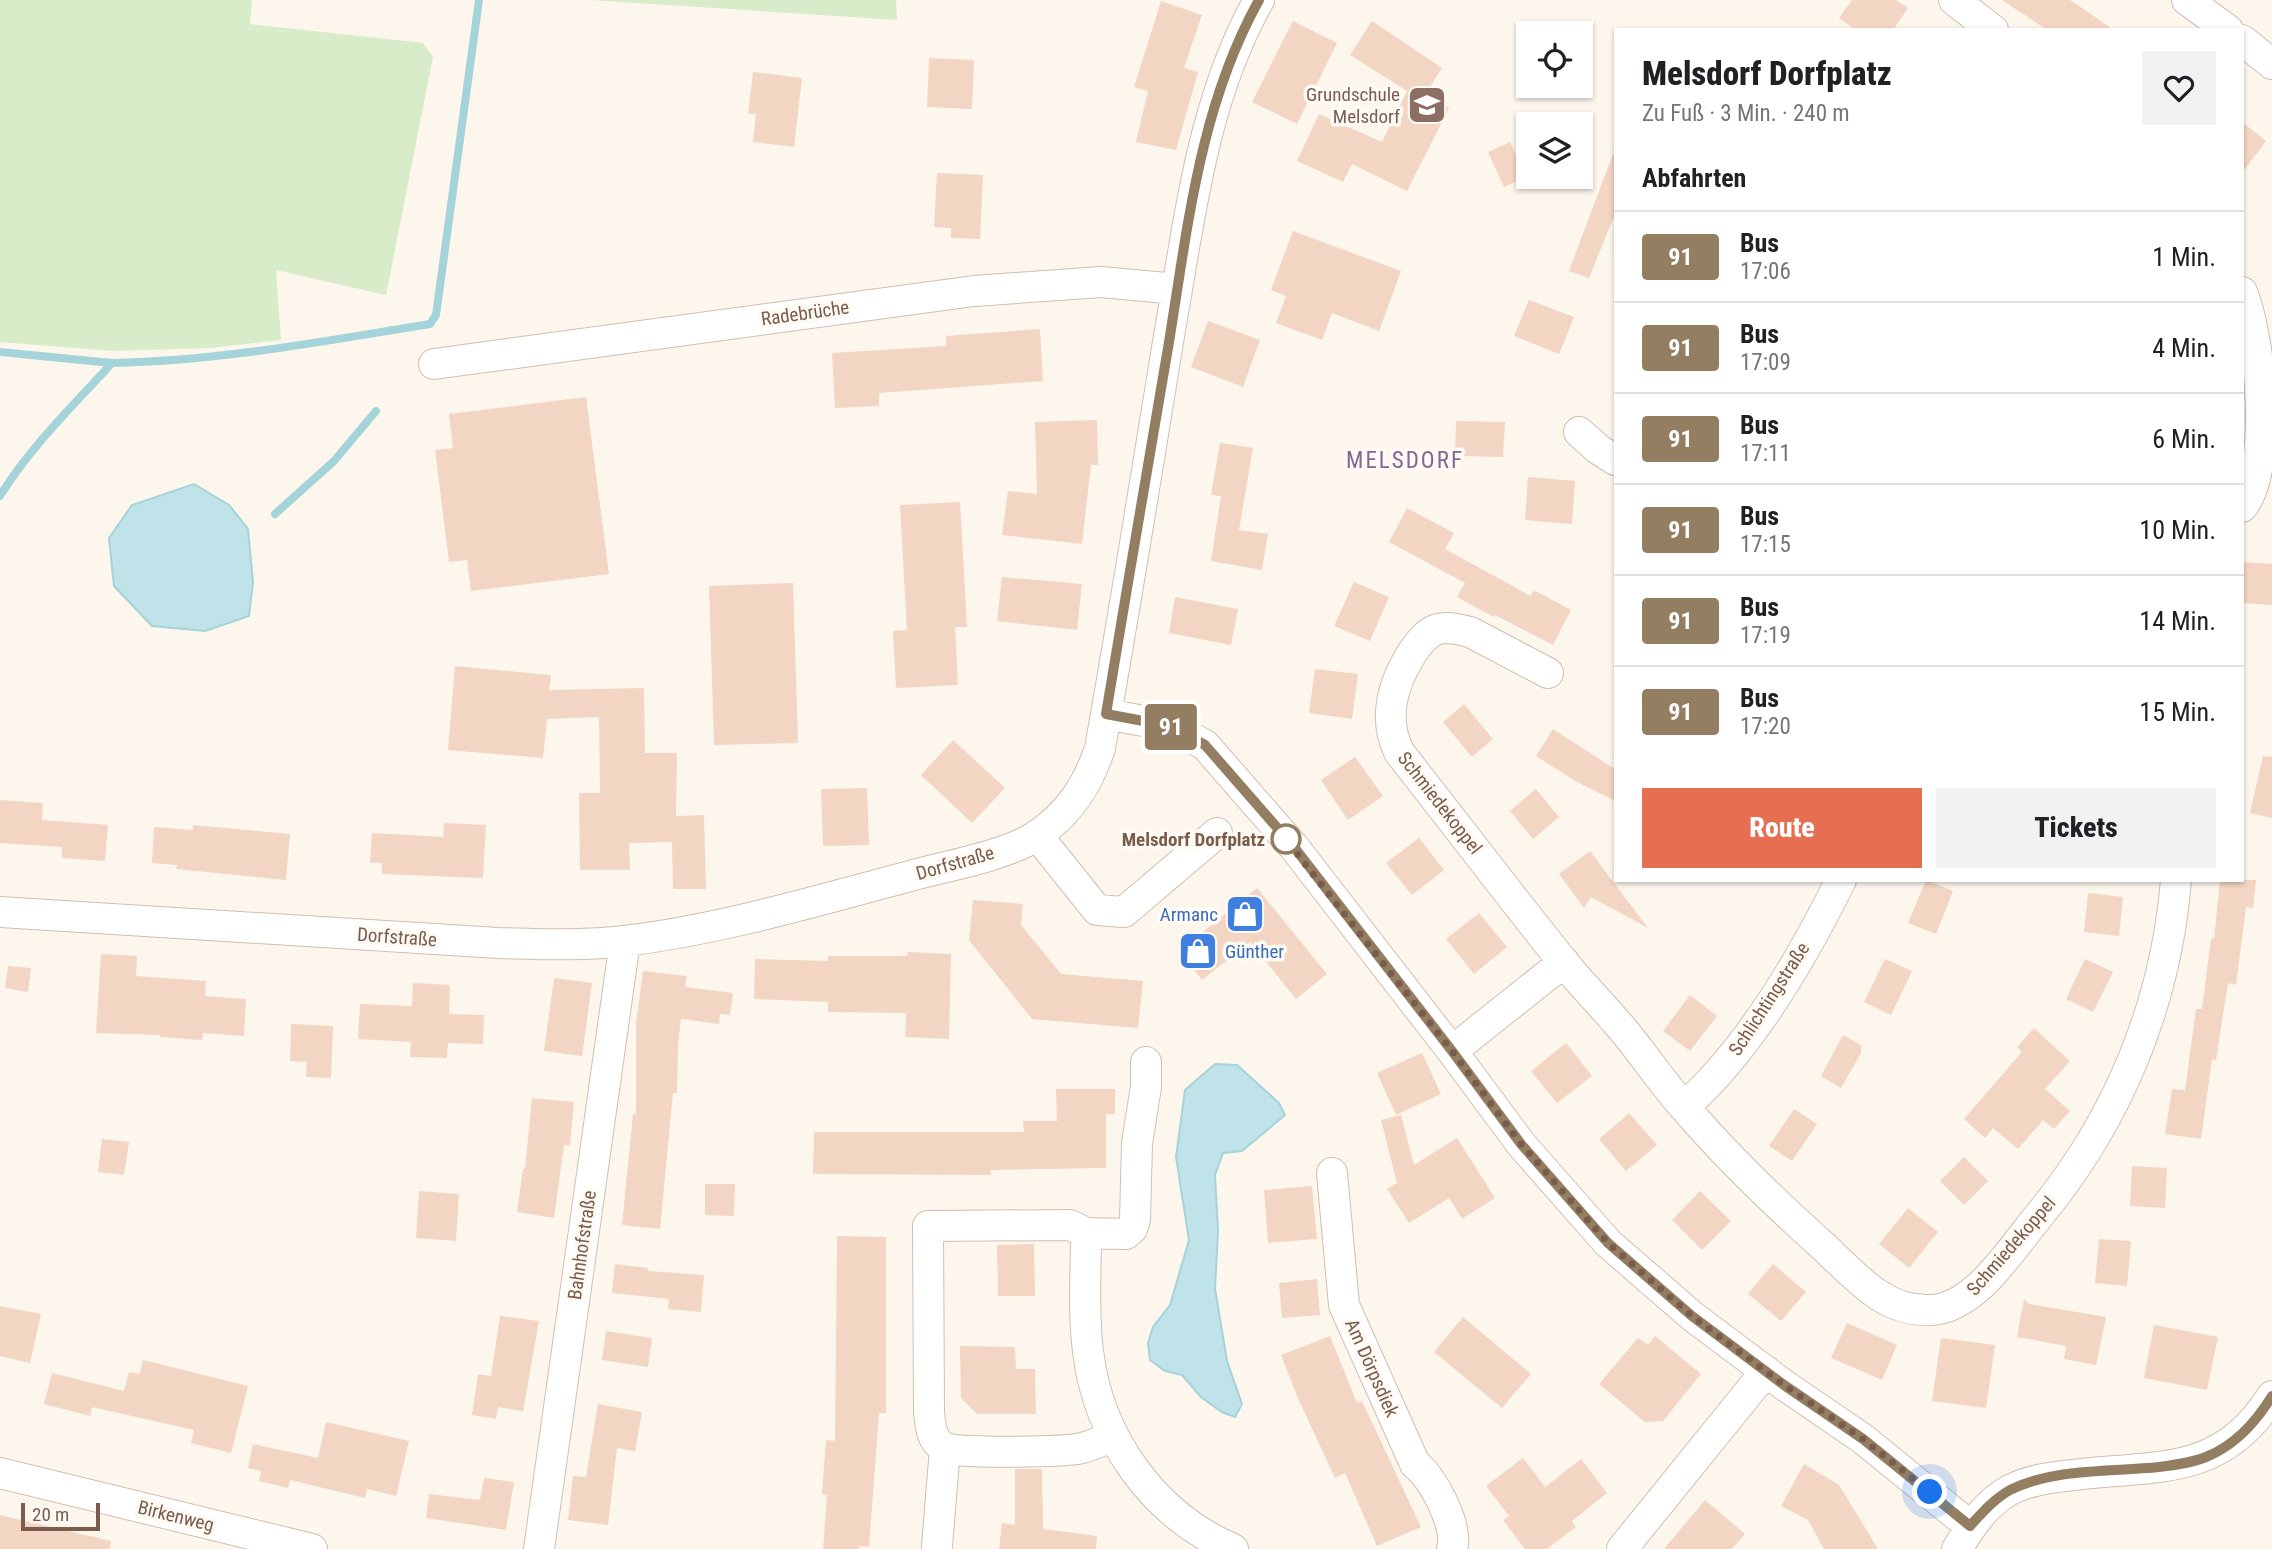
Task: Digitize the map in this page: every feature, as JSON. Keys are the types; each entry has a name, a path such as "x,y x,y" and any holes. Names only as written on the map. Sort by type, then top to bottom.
{"street":[{"path":"1954,0 1990,28"},
{"path":"2187,0 2225,28"},
{"name":"Dorfstraße","path":"0,912 498,943 625,941 769,914 966,861 1003,850 1037,835 1077,799 1090,777 1100,748 1195,188 1221,82 1250,3"},
{"path":"2244,42 2272,64"},
{"name":"Radebrüche","path":"434,364 974,291 1101,282 1177,289"},
{"path":"2244,298 2264,359 2270,430 2269,458 2262,484 2244,505"},
{"path":"1579,432 1598,450 1614,459"},
{"name":"Schmiedekoppel","path":"1548,673 1470,632 1435,629 1425,636 1402,669 1393,692 1390,714 1394,741 1399,752 1564,962 1625,1031 1684,1107 1780,1208 1874,1292 1902,1306 1915,1309 1947,1308 1975,1292 2087,1152 2110,1112 2130,1068 2161,977 2174,910 2176,882"},
{"path":"1106,714 1170,726 1205,745 1294,847 1521,1144 1608,1243 1692,1316 1863,1439 1964,1538 1984,1510 2010,1490 2034,1482 2099,1471 2180,1464 2206,1457 2241,1436 2255,1422 2272,1396"},
{"path":"1037,835 1097,910 1124,912 1217,833"},
{"name":"Schlichtingstraße","path":"1684,1107 1719,1073 1761,1018 1839,882"},
{"name":"Bahnhofstraße","path":"539,1549 625,941"},
{"path":"1452,1051 1564,962"},
{"path":"1113,1437 1081,1448 1063,1450 965,1451 945,1448 935,1439 929,1411 928,1226 1070,1225 1086,1233 1126,1234 1132,1230 1135,1220 1137,1143 1146,1087 1146,1062"},
{"name":"Am Dörpsdiek","path":"1332,1174 1344,1305 1415,1464 1427,1472 1452,1525 1452,1549"},
{"path":"1086,1233 1088,1352 1101,1410 1113,1437 1129,1464 1149,1489 1194,1527 1233,1549"},
{"path":"1622,1549 1766,1371"},
{"path":"937,1546 945,1448"},
{"name":"Birkenweg","path":"0,1473 312,1549"}],"green space":[{"path":"0,0 252,0 250,24 423,43 433,57 386,295 276,270 281,340 211,348 111,351 0,342"},
{"path":"591,0 896,0 897,20"}],"water":[{"path":"194,484 229,505 248,529 253,582 249,616 205,631 152,626 114,586 109,538 132,505"},
{"path":"1215,1064 1237,1065 1279,1103 1285,1115 1242,1151 1223,1153 1215,1175 1218,1231 1215,1289 1227,1361 1242,1404 1235,1417 1222,1412 1201,1397 1182,1375 1165,1371 1150,1360 1148,1343 1153,1327 1170,1305 1189,1240 1176,1157 1185,1090"}],"building":[{"path":"1852,0 1896,0 1908,8 1894,28 1853,28 1839,18"},
{"path":"2002,0 2070,0 2111,28 2044,28"},
{"path":"1161,1 1202,15 1184,68 1198,72 1176,150 1136,142 1148,91 1134,87"},
{"path":"1293,21 1337,43 1297,124 1252,102"},
{"path":"1372,21 1442,68 1424,96 1449,108 1407,191 1352,164 1343,182 1297,161 1319,114 1382,142 1407,91 1350,55"},
{"path":"929,58 974,60 972,109 927,107"},
{"path":"753,72 802,78 794,147 753,142 756,114 748,114"},
{"path":"2244,124 2266,141 2244,170"},
{"path":"1510,142 1516,155 1516,182 1504,187 1488,152"},
{"path":"1614,154 1614,216 1589,278 1569,271"},
{"path":"937,173 983,175 980,239 951,238 951,228 934,227"},
{"path":"1293,231 1401,271 1379,331 1332,313 1322,340 1276,323 1286,296 1271,290"},
{"path":"1529,300 1574,317 1559,354 1514,336"},
{"path":"1208,321 1260,340 1243,387 1191,367"},
{"path":"1040,329 1043,381 879,393 879,406 835,408 832,353 946,346 946,336"},
{"path":"586,397 609,574 471,591 467,560 449,562 435,450 453,448 449,414"},
{"path":"1097,420 1098,465 1091,465 1082,544 1002,535 1008,491 1037,494 1035,422"},
{"path":"1456,421 1505,422 1503,457 1455,456"},
{"path":"1220,443 1253,448 1239,530 1268,534 1262,570 1211,561 1221,496 1211,495"},
{"path":"1528,477 1575,481 1572,524 1525,520"},
{"path":"960,502 967,627 955,627 958,685 896,688 893,631 907,630 900,505"},
{"path":"1407,508 1454,533 1445,549 1531,596 1534,590 1571,610 1553,645 1457,597 1465,583 1389,542"},
{"path":"2244,562 2272,564 2272,605 2244,603"},
{"path":"1002,577 1082,584 1077,630 997,621"},
{"path":"1354,582 1389,597 1370,641 1334,626"},
{"path":"793,583 798,743 714,745 709,586"},
{"path":"1175,597 1238,609 1231,645 1169,633"},
{"path":"455,666 551,675 549,690 644,688 645,753 677,753 676,816 704,815 706,889 673,889 672,842 629,843 630,870 580,870 579,793 600,793 599,717 547,719 543,758 448,750"},
{"path":"1315,669 1358,674 1352,719 1309,713"},
{"path":"1464,704 1493,739 1472,757 1443,722"},
{"path":"1553,729 1614,768 1614,800 1577,782 1536,756"},
{"path":"953,740 1005,788 972,823 921,775"},
{"path":"2263,756 2272,757 2272,818 2250,813"},
{"path":"1355,757 1383,796 1348,820 1321,780"},
{"path":"867,788 869,845 823,846 821,789"},
{"path":"1536,789 1559,817 1533,839 1510,811"},
{"path":"0,800 43,803 42,820 108,825 105,861 62,858 62,847 0,843"},
{"path":"444,823 486,825 483,878 382,874 382,863 370,863 372,833 443,837"},
{"path":"193,825 290,834 286,880 176,869 177,865 152,863 154,827 193,830"},
{"path":"1419,838 1444,870 1412,895 1386,863"},
{"path":"1590,851 1648,928 1591,897 1584,908 1559,874"},
{"path":"2256,880 2253,908 2246,907 2236,985 2228,983 2216,1060 2212,1059 2201,1139 2165,1134 2172,1089 2185,1090 2196,1009 2202,1009 2211,939 2214,939 2220,882"},
{"path":"1925,882 1953,891 1936,934 1908,923"},
{"path":"1257,888 1327,974 1296,999 1250,942 1202,980 1179,951"},
{"path":"2088,893 2123,897 2119,936 2084,932"},
{"path":"973,900 1023,904 1021,925 1061,974 1143,981 1138,1028 1032,1019 969,940"},
{"path":"1479,913 1507,947 1474,974 1446,939"},
{"path":"908,952 951,954 949,1039 905,1037 906,1013 828,1012 828,1002 754,999 755,959 828,961 828,956 907,956"},
{"path":"101,954 137,956 136,976 206,981 205,996 246,999 244,1036 203,1033 202,1040 160,1035 96,1033"},
{"path":"1885,959 1912,971 1891,1015 1864,1002"},
{"path":"2085,959 2113,972 2093,1012 2066,999"},
{"path":"8,966 31,968 28,992 5,988"},
{"path":"643,971 687,976 685,987 733,993 730,1015 720,1014 719,1024 681,1019 677,1093 673,1093 660,1229 622,1225 633,1114 636,1114 636,1024"},
{"path":"554,978 592,983 582,1056 544,1051"},
{"path":"413,983 450,985 449,1014 484,1015 483,1044 448,1043 447,1058 410,1057 411,1042 358,1039 360,1004 412,1006"},
{"path":"1690,995 1717,1016 1690,1051 1663,1031"},
{"path":"291,1024 333,1026 331,1078 306,1077 307,1062 290,1061"},
{"path":"2034,1028 2070,1061 2045,1089 2070,1111 2054,1129 2043,1120 2018,1149 1993,1128 1985,1138 1964,1119 2022,1052 2017,1047"},
{"path":"1843,1035 1861,1045 1861,1053 1841,1088 1821,1076"},
{"path":"1566,1043 1592,1076 1557,1103 1531,1071"},
{"path":"1422,1053 1441,1094 1396,1115 1377,1073"},
{"path":"1056,1089 1115,1089 1115,1114 1106,1114 1106,1168 991,1170 991,1175 813,1174 814,1132 1024,1132 1023,1121 1057,1121"},
{"path":"532,1098 574,1102 570,1146 564,1145 554,1218 517,1212 525,1169"},
{"path":"1794,1109 1817,1124 1792,1161 1769,1146"},
{"path":"1629,1113 1657,1145 1626,1171 1599,1139"},
{"path":"1401,1115 1414,1165 1457,1138 1495,1198 1462,1219 1449,1198 1409,1223 1387,1189 1397,1183 1381,1120"},
{"path":"102,1139 129,1142 124,1175 98,1172"},
{"path":"1964,1157 1988,1181 1964,1205 1940,1181"},
{"path":"2132,1166 2167,1168 2165,1208 2130,1206"},
{"path":"705,1184 735,1184 734,1216 705,1215"},
{"path":"1312,1186 1317,1239 1268,1243 1264,1190"},
{"path":"419,1191 459,1194 456,1241 416,1238"},
{"path":"1700,1191 1731,1221 1702,1250 1672,1220"},
{"path":"1908,1208 1938,1232 1909,1268 1879,1244"},
{"path":"837,1236 886,1237 886,1413 879,1413 869,1547 860,1546 859,1549 823,1549 827,1495 822,1494 826,1440 835,1441"},
{"path":"2099,1239 2131,1241 2127,1286 2095,1283"},
{"path":"1034,1244 1035,1296 998,1296 997,1245"},
{"path":"615,1264 648,1268 648,1271 704,1275 701,1312 668,1309 669,1299 612,1293"},
{"path":"1773,1264 1806,1292 1781,1321 1748,1294"},
{"path":"1317,1279 1320,1315 1282,1318 1279,1283"},
{"path":"2024,1299 2029,1304 2106,1317 2096,1365 2064,1359 2066,1346 2017,1337"},
{"path":"0,1306 41,1314 30,1363 0,1356"},
{"path":"500,1316 539,1321 523,1411 498,1407 496,1419 472,1415 478,1374 491,1376"},
{"path":"1463,1317 1531,1374 1502,1408 1434,1352"},
{"path":"1847,1323 1897,1345 1882,1380 1831,1358"},
{"path":"2154,1325 2218,1337 2207,1390 2144,1378"},
{"path":"606,1331 652,1338 648,1367 602,1360"},
{"path":"1330,1336 1357,1403 1362,1401 1421,1527 1377,1546 1345,1473 1335,1478 1281,1355"},
{"path":"1655,1336 1701,1374 1663,1421 1645,1422 1599,1384 1638,1338 1648,1345"},
{"path":"1941,1338 1995,1345 1986,1408 1932,1401"},
{"path":"960,1346 1015,1347 1016,1369 1035,1369 1036,1414 977,1414 961,1398"},
{"path":"143,1360 248,1386 231,1453 191,1443 194,1430 92,1407 90,1416 44,1404 52,1373 124,1391 129,1372 140,1374"},
{"path":"598,1404 642,1412 635,1451 617,1448 608,1525 568,1520 573,1476 586,1477"},
{"path":"326,1422 409,1441 396,1496 367,1489 365,1498 290,1480 288,1488 259,1481 261,1471 248,1468 253,1444 318,1458"},
{"path":"1523,1458 1545,1487 1581,1459 1607,1493 1572,1521 1576,1527 1547,1549 1525,1549 1503,1520 1509,1516 1486,1486"},
{"path":"1804,1464 1839,1485 1878,1549 1824,1549 1808,1520 1781,1506"},
{"path":"1015,1469 1042,1469 1043,1529 1097,1536 1096,1549 999,1549 1002,1523 1015,1525"},
{"path":"484,1478 514,1482 506,1530 426,1518 429,1494 480,1500"},
{"path":"1705,1500 1745,1534 1732,1549 1664,1549"},
{"path":"0,1515 111,1541 110,1549 0,1549"}],"waterway":[{"path":"0,496 39,443 112,363 232,354 430,324 436,315 479,0"},
{"path":"0,352 112,363"},
{"path":"275,514 334,461 376,411"}],"bus line":[{"name":"91","path":"1259,0 1221,82 1195,188 1106,714 1170,726 1205,745 1294,847 1521,1144 1608,1243 1692,1316 1784,1385 1863,1439 1970,1526 1984,1510 2010,1490 2034,1482 2099,1471 2180,1464 2206,1457 2241,1436 2255,1422 2272,1396"}],"place":[{"name":"Grundschule Melsdorf","path":"1427,105"},
{"name":"Melsdorf Dorfplatz","path":"1286,839"},
{"name":"Armanc","path":"1245,914"},
{"name":"Günther","path":"1198,951"}],"district":[{"name":"MELSDORF","path":"1405,460"}],"route":[{"path":"1286,839 1284,837 1452,1051 1521,1144 1608,1243 1692,1316 1784,1385 1863,1439 1930,1492"}]}
